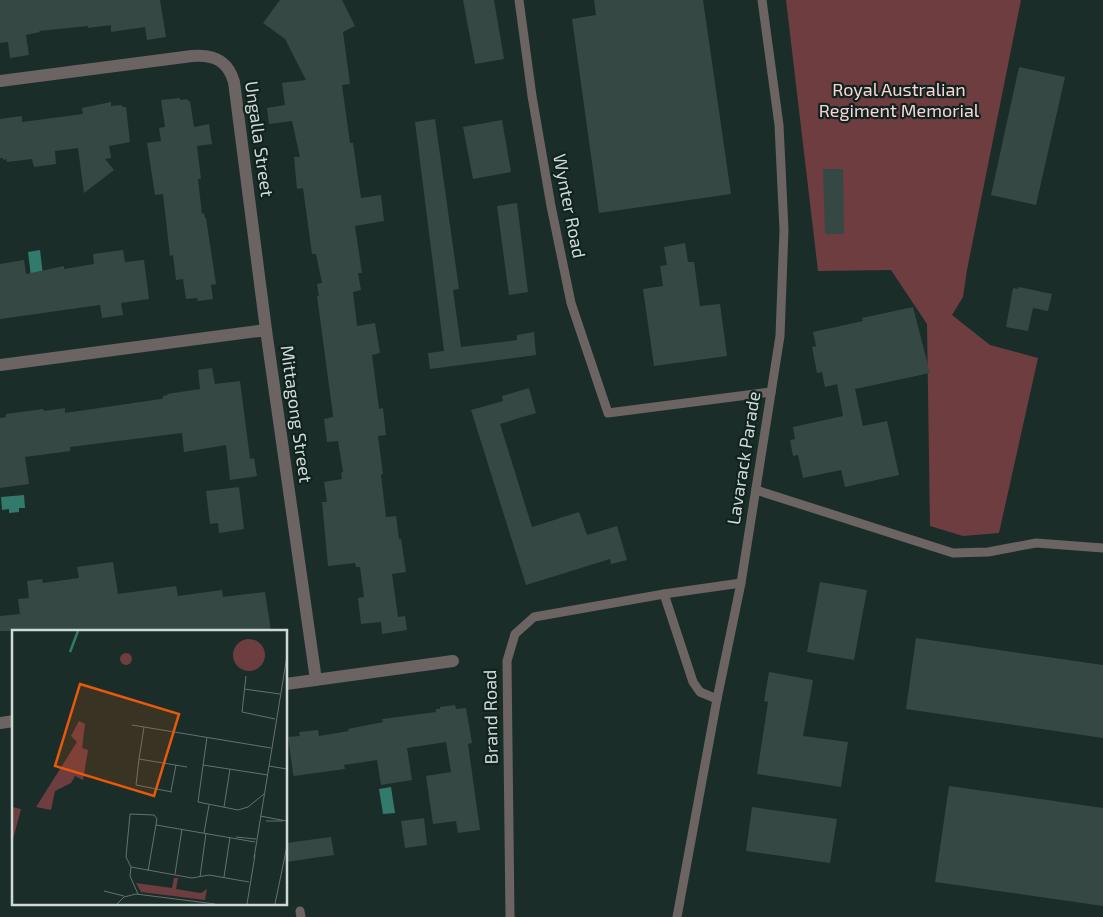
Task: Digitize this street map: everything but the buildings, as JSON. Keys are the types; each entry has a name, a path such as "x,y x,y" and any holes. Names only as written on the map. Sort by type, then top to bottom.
{"street":[{"name":"Ungalla Street","path":"0,81 192,56 214,57 225,64 234,82 266,330"},
{"name":"Mittagong Street","path":"0,365 266,330 316,680"},
{"path":"288,684 453,661"}],"lane":[{"name":"Wynter Road","path":"519,0 532,96 551,206 572,302 608,413 771,392"},
{"name":"Lavarack Parade","path":"678,917 717,699 741,583 780,336 784,230 780,125 762,0"},
{"path":"756,490 953,553 988,552 1036,543 1103,548"},
{"name":"Brand Road","path":"510,917 507,661 515,634 534,617 664,594 741,583"},
{"path":"664,594 692,682 700,692 717,699"}],"green space":[{"name":"Royal Australian Regiment Memorial","path":"786,0 1021,0 963,297 952,315 990,345 1038,358 999,533 963,536 930,526 927,324 891,270 818,271"}],"shaded area":[{"path":"40,250 43,275 31,277 28,252"},
{"path":"24,495 25,508 19,508 19,512 9,513 9,509 2,510 1,497"},
{"path":"391,787 395,813 383,814 379,789"}]}
